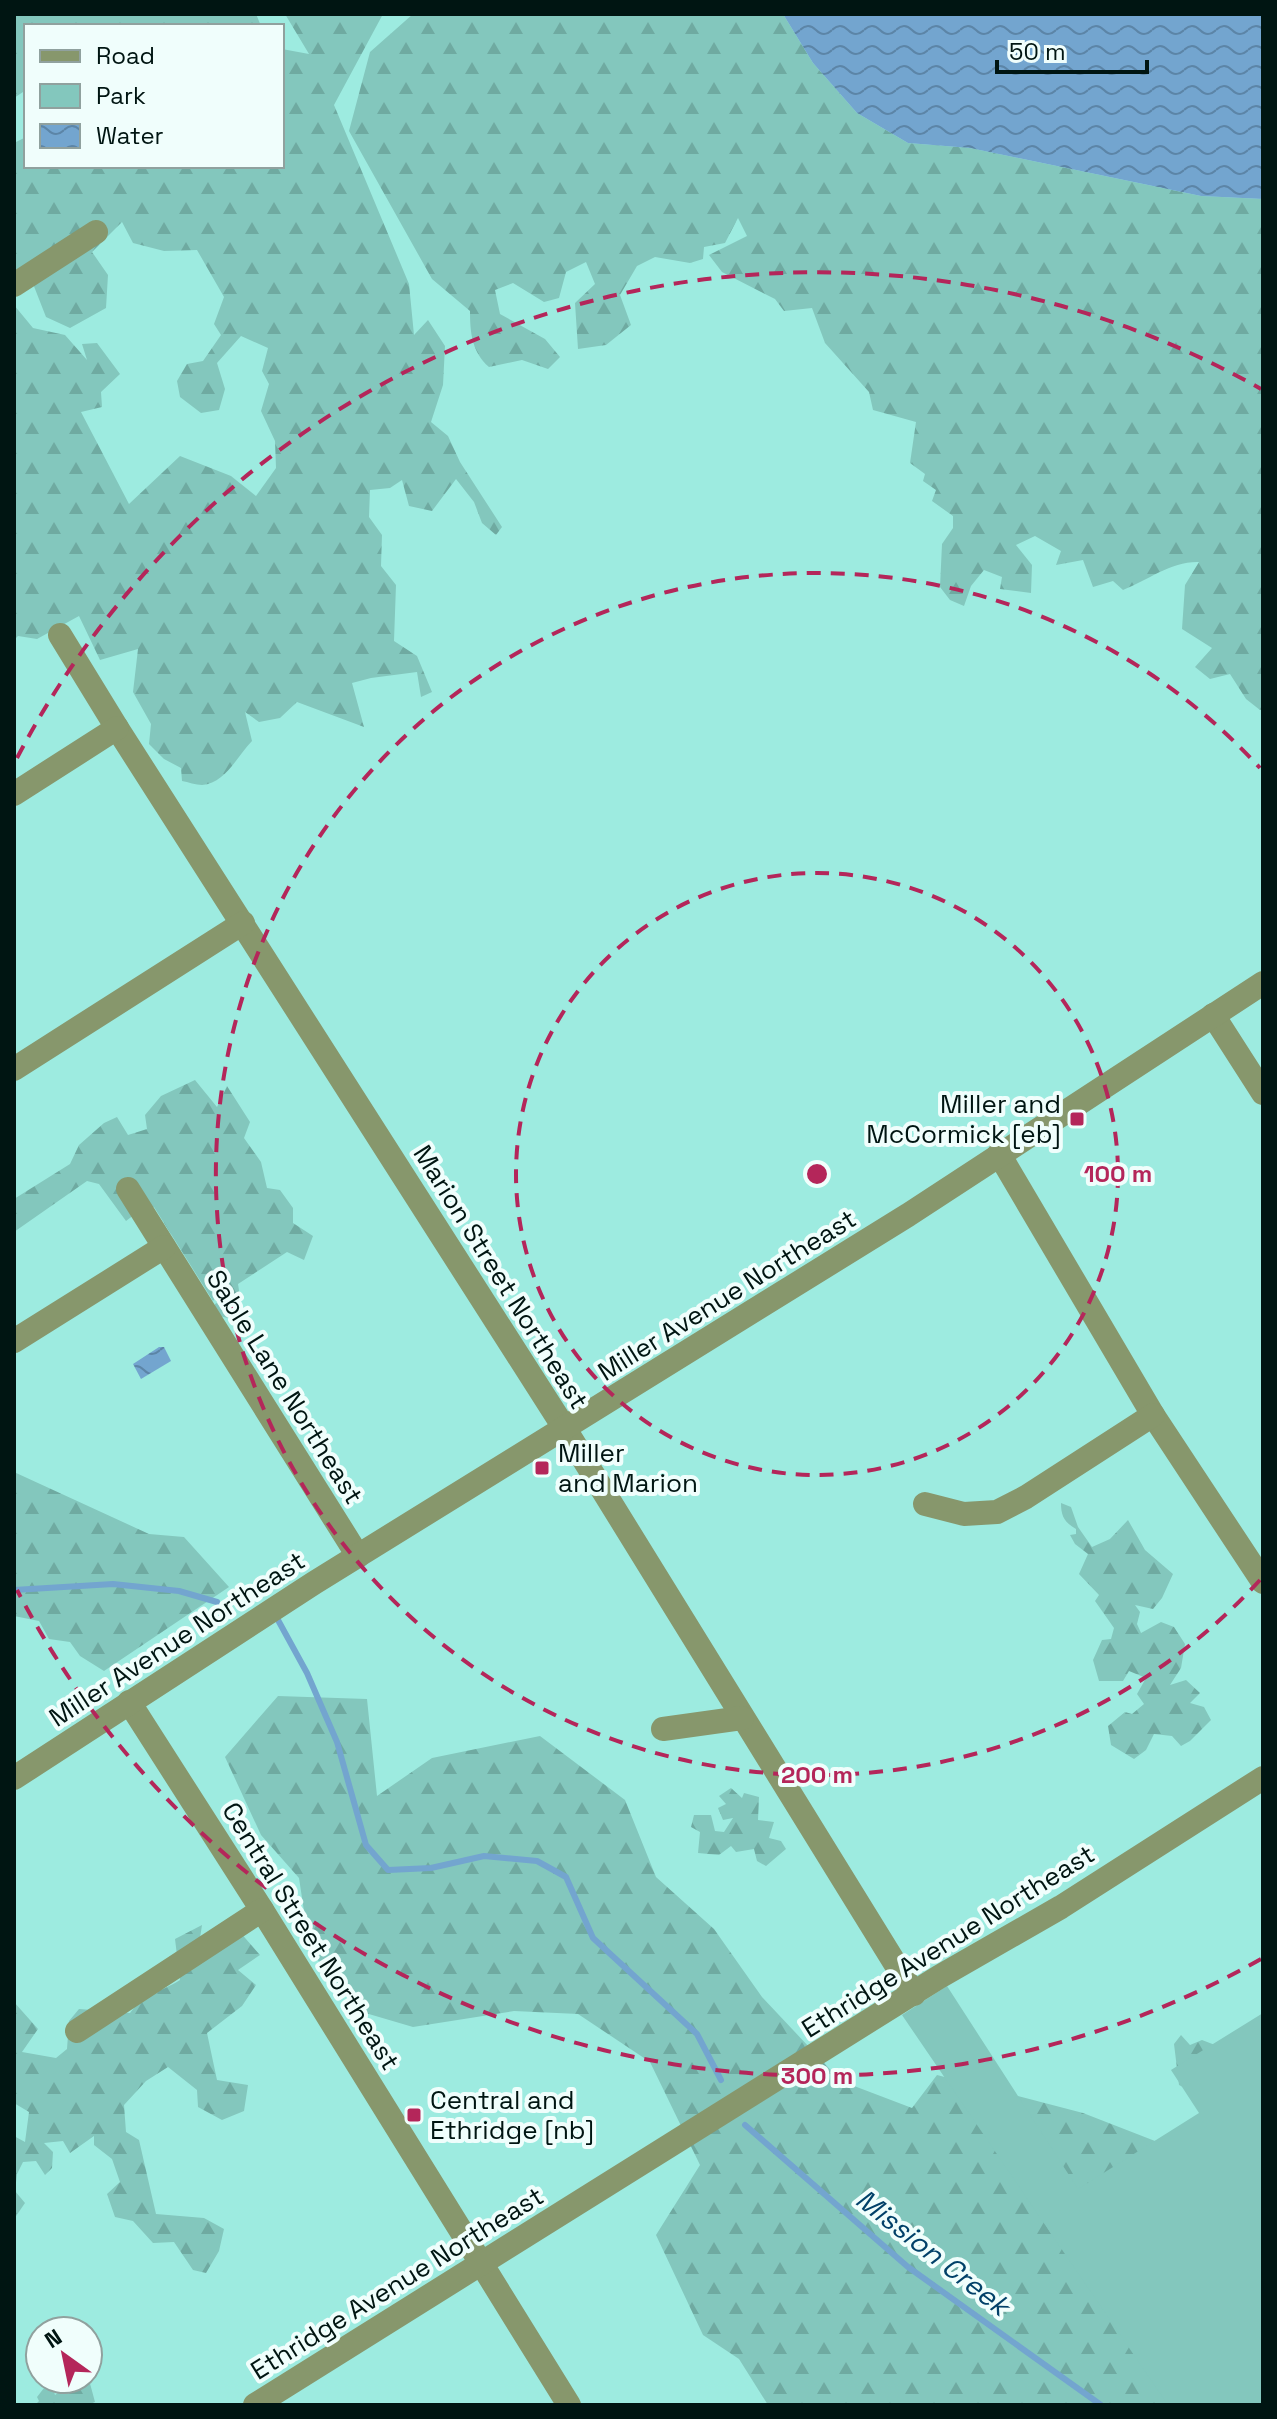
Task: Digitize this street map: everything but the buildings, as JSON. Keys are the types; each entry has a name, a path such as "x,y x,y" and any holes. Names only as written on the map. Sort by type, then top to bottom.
{"street":[{"path":"14,285 96,232"},
{"name":"Marion Street Northeast","path":"60,635 565,1429 914,1994"},
{"path":"14,794 117,728"},
{"path":"14,1069 243,923"},
{"name":"Miller Avenue Northeast","path":"14,1778 358,1556 897,1222 1263,983"},
{"path":"1213,1015 1263,1093"},
{"path":"999,1154 1153,1415 1263,1582"},
{"name":"Sable Lane Northeast","path":"128,1189 358,1556"},
{"path":"14,1341 164,1247"},
{"path":"925,1504 964,1514 997,1512 1026,1497 1153,1415"},
{"name":"Central Street Northeast","path":"129,1702 482,2261 569,2405"},
{"path":"663,1729 742,1718"},
{"name":"Ethridge Avenue Northeast","path":"261,2403 482,2261 1049,1914 1263,1778"},
{"path":"77,2031 262,1910"}],"green space":[{"path":"14,14 256,14 260,24 24,24 24,91 14,98"},
{"path":"285,14 383,14 334,105 409,284 414,335 428,320 445,346 443,385 431,422 448,436 460,462 502,527 496,535 482,523 474,502 456,479 432,511 409,506 402,480 390,488 370,490 369,517 382,535 381,566 396,585 394,641 417,656 432,692 421,697 417,672 352,683 364,727 297,702 280,718 259,722 245,712 252,741 224,774 200,785 182,781 181,768 164,759 149,744 151,724 133,692 138,649 100,660 79,616 37,639 18,636 14,640 14,305 33,328 65,335 87,360 82,344 97,343 120,374 101,392 102,407 81,412 129,504 180,456 231,476 256,496 276,468 275,441 261,411 269,384 262,371 268,348 241,336 217,363 225,389 219,410 201,413 180,397 177,381 187,364 203,361 221,335 214,324 224,297 197,250 164,251 133,243 122,222 92,252 108,275 106,308 70,328 46,317 28,271 14,272 14,143 24,138 24,168 284,168 284,49 309,54"},
{"path":"413,14 783,14 813,63 857,113 908,143 970,148 1201,196 1263,199 1263,709 1246,699 1230,674 1210,679 1195,667 1212,648 1182,629 1185,585 1199,562 1170,568 1123,590 1113,581 1093,587 1083,560 1056,565 1061,551 1035,536 1016,545 1032,565 1031,593 1000,589 1002,577 984,570 971,586 964,606 950,600 940,587 942,544 953,528 953,516 932,501 936,490 923,481 925,474 910,463 916,422 873,410 869,392 825,343 812,308 784,311 775,299 722,272 709,255 747,236 738,218 725,243 704,247 703,259 690,263 655,257 637,266 620,295 631,325 606,345 578,349 575,303 595,284 586,262 566,272 559,298 544,302 513,283 495,290 500,314 545,339 560,357 548,369 522,360 489,367 473,342 470,311 432,279 349,131 370,52"},
{"path":"195,1080 217,1107 227,1086 250,1122 244,1138 261,1162 267,1188 280,1190 293,1208 293,1223 313,1236 304,1260 287,1252 238,1284 238,1303 228,1318 215,1315 215,1304 225,1298 222,1290 213,1301 154,1207 143,1208 126,1221 99,1184 87,1181 14,1232 14,1199 70,1164 79,1145 104,1123 117,1117 128,1135 147,1129 145,1115 161,1096"},
{"path":"14,1472 149,1534 184,1537 229,1587 104,1671 80,1656 70,1642 49,1639 39,1621 14,1616"},
{"path":"1061,1503 1071,1507 1078,1527 1092,1547 1110,1539 1128,1520 1145,1550 1173,1574 1153,1609 1135,1605 1140,1612 1137,1624 1141,1633 1161,1622 1174,1627 1185,1644 1181,1668 1170,1685 1186,1680 1200,1693 1190,1703 1204,1707 1211,1720 1181,1746 1172,1736 1154,1734 1146,1750 1134,1759 1111,1745 1108,1726 1125,1712 1132,1714 1144,1704 1137,1694 1146,1678 1129,1671 1123,1681 1099,1681 1093,1660 1102,1640 1111,1639 1114,1628 1095,1601 1099,1595 1079,1574 1088,1554 1075,1544 1070,1535 1076,1534 1076,1529 1064,1518"},
{"path":"278,1696 367,1699 377,1796 432,1758 540,1736 625,1800 656,1877 714,1929 762,1997 841,2081 912,2108 937,2075 1083,2113 1155,2141 1203,2122 1193,2092 1179,2085 1174,2044 1181,2035 1190,2045 1202,2040 1249,2058 1263,2405 768,2405 739,2359 703,2335 656,2235 700,2165 650,2062 578,2014 514,2011 413,2027 362,2012 310,1951 299,1878 261,1835 225,1757"},
{"path":"731,1788 742,1798 744,1793 759,1797 758,1820 774,1822 769,1838 781,1841 786,1849 766,1866 757,1861 754,1849 736,1852 731,1846 719,1855 698,1853 700,1832 691,1827 694,1815 711,1815 715,1831 724,1832 733,1818 723,1820 718,1808 726,1804 719,1796"},
{"path":"202,1925 196,1964 239,1931 260,1955 238,1970 256,1985 242,2006 207,2033 217,2080 248,2085 244,2111 222,2120 198,2107 197,2090 168,2067 146,2081 124,2105 126,2132 139,2140 156,2214 204,2218 224,2229 219,2251 206,2273 193,2270 174,2242 153,2243 133,2221 115,2217 107,2194 120,2182 112,2159 94,2145 94,2136 70,2153 63,2141 44,2143 53,2152 52,2168 45,2175 36,2161 23,2162 17,2174 15,2191 25,2203 14,2219 14,2136 25,2142 29,2112 14,2103 14,2002 38,2029 22,2052 56,2058 67,2049 69,2021 79,2009 130,2013 147,1997 180,1980 175,1939"},
{"path":"947,1986 1078,2189 1199,2113 1171,2070 1263,2013 1263,2405 1168,2405 902,2015"},
{"path":"93,2395 95,2402 88,2405 35,2405 39,2401 37,2397"}],"water":[{"path":"783,14 1263,14 1263,199 1201,196 970,148 908,143 857,113 813,63"},
{"path":"159,1347 164,1347 171,1361 141,1379 133,1364"}],"waterway":[{"name":"Mission Creek","path":"14,1590 113,1584 179,1591 217,1602"},
{"name":"Mission Creek","path":"278,1620 307,1673 337,1742 366,1845 388,1870 431,1868 484,1856 537,1861 566,1877 593,1938 697,2034 721,2080"},
{"name":"Mission Creek","path":"745,2125 908,2267 1101,2405"}],"place":[{"name":"Miller and McCormick [eb]","path":"1077,1119"},
{"name":"Miller and Marion","path":"542,1468"},
{"name":"Central and Ethridge [nb]","path":"414,2115"}]}
